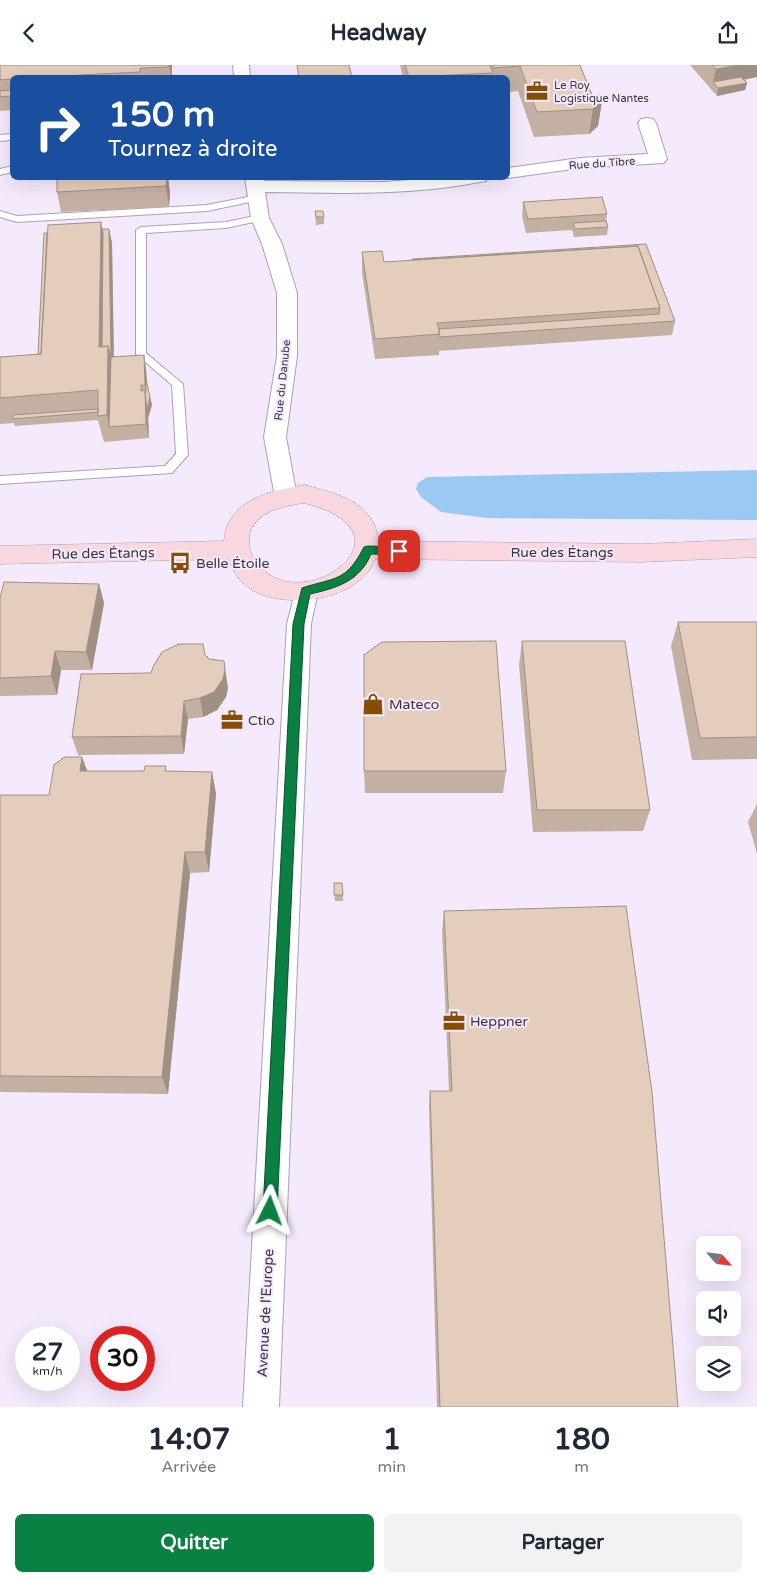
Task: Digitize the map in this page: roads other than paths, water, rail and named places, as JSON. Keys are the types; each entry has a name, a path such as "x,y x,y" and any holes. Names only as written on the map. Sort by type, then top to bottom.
{"main road":[{"path":"304,494 342,503 357,514 366,528 368,550 363,562 352,574 333,585 306,591 285,591 262,583 245,570 237,550 236,539 238,532 251,513 266,503 304,494"},
{"name":"Rue des Étangs","path":"368,550 641,553 757,548"},
{"name":"Rue des Étangs","path":"0,555 237,550"}],"street":[{"name":"Rue du Tibre","path":"510,173 580,163 658,159 647,123"},
{"path":"256,195 436,185 464,180"},
{"name":"Rue du Danube","path":"256,195 287,293 287,356 276,437 286,497"},
{"name":"Avenue de l'Europe","path":"261,1407 299,624 306,591"}],"lane":[{"path":"0,214 17,219 198,208 256,195"},
{"path":"0,480 168,470 182,455 177,384 141,354 141,231 226,225 256,195"}],"water":[{"path":"757,470 757,520 487,518 441,512 421,497 416,489 418,483 427,477"}],"place":[{"name":"Le Roy Logistique Nantes","path":"537,91"},
{"name":"Belle Étoile","path":"180,563"},
{"name":"Mateco","path":"373,704"},
{"name":"Ctio","path":"232,720"},
{"name":"Heppner","path":"454,1021"}]}
